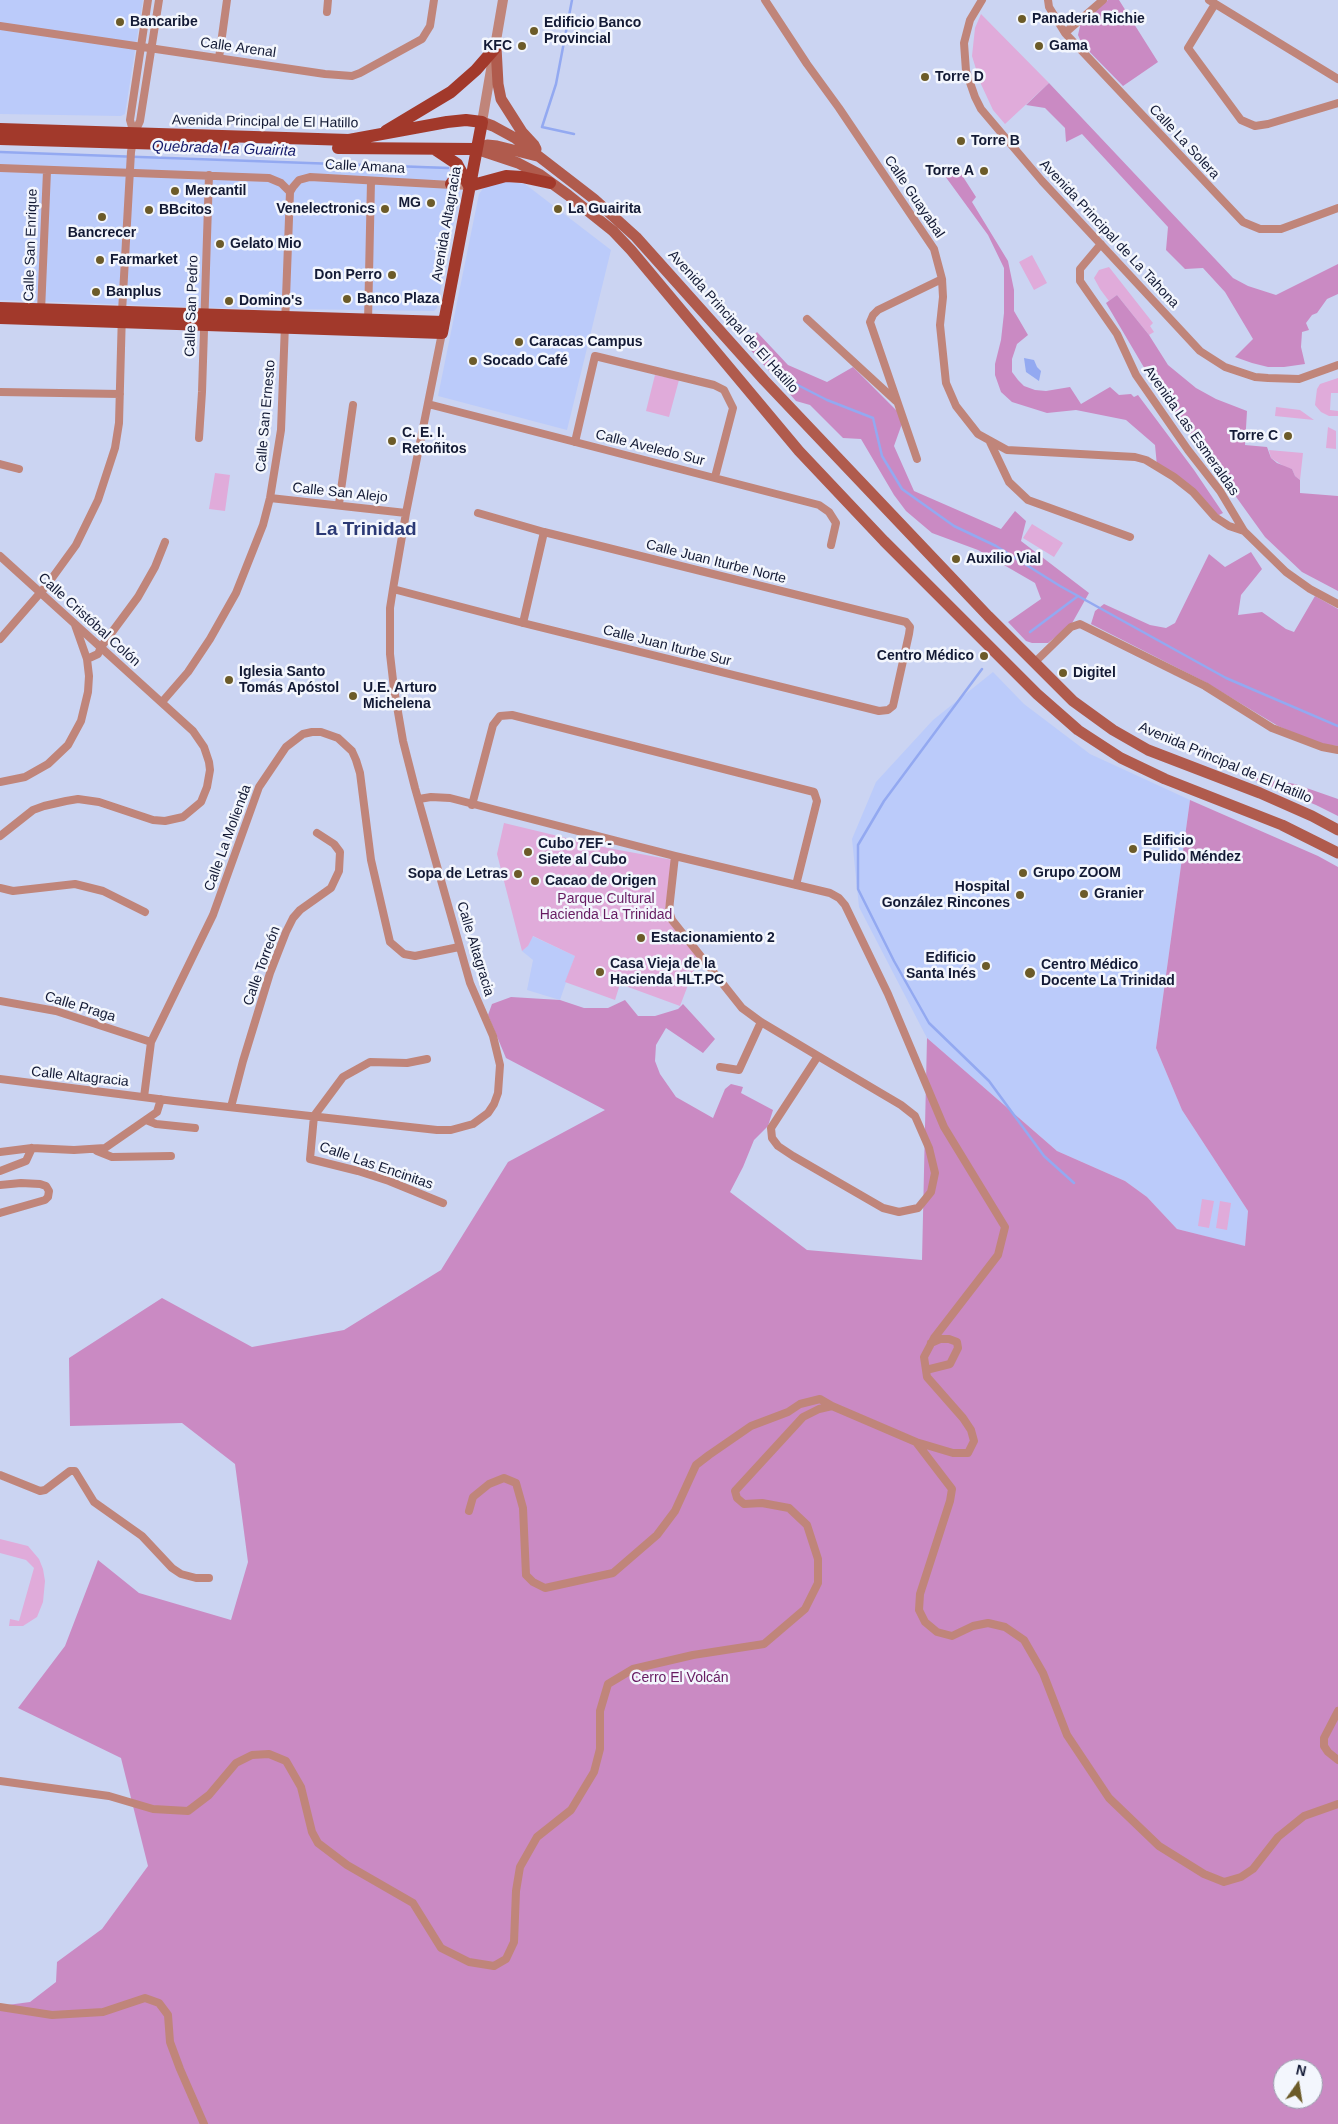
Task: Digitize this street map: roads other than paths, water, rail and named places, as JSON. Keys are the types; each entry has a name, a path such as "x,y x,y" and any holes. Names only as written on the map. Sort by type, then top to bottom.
{"main road":[{"path":"379,135 451,92 476,70 496,46"},
{"path":"476,149 487,145 497,146 528,155 539,156 534,145 522,132 500,99 496,46"},
{"name":"Avenida Principal de El Hatillo","path":"0,129 133,143 349,140 466,120 482,122 504,131 594,199 636,237 764,380 988,616 1073,701 1093,717 1148,750 1260,794 1338,830"},
{"name":"Avenida Altagracia","path":"443,327 482,122"},
{"name":"Avenida Principal de El Hatillo","path":"0,138 133,143 476,149 518,163 538,174 599,219 625,243 799,451 884,541 1037,694 1078,730 1121,758 1165,779 1282,825 1338,853"},
{"path":"435,149 457,164 469,186 506,176 522,177 550,183"},
{"path":"451,184 456,177 457,164"},
{"path":"0,308 41,315"},
{"path":"0,318 41,315 122,316 443,327"}],"street":[{"path":"133,143 130,120 148,0"},
{"path":"0,639 40,593 76,546 98,500 115,448 119,423 122,316 130,173 133,143 140,121 159,0"},
{"path":"220,58 227,0"},
{"path":"326,12 328,0"},
{"name":"Calle Arenal","path":"0,26 343,76 360,74 422,39 430,26 434,0"},
{"path":"482,122 503,0"},
{"name":"Calle Guayabal","path":"766,0 807,64 868,150 934,249 941,269 942,279 943,297 940,325 946,382 960,411 978,434 1007,450 1018,452 1135,457 1146,460 1174,477 1215,517 1229,526 1244,531"},
{"name":"Avenida Principal de La Tahona","path":"982,0 972,13 964,44 964,63 975,98 981,109 1006,141 1200,351 1225,367 1255,377 1286,380 1309,376 1338,365"},
{"name":"Calle La Solera","path":"1048,0 1049,7 1065,33 1243,222 1260,229 1281,228 1338,208"},
{"path":"1065,33 1103,0"},
{"path":"1338,79 1212,2 1188,48 1241,120 1255,126 1268,124 1338,103"},
{"path":"0,168 269,178 281,183 290,192"},
{"name":"Calle San Enrique","path":"41,315 47,171"},
{"name":"Calle San Pedro","path":"199,438 209,175"},
{"name":"Calle Amana","path":"290,192 296,183 310,177 469,186"},
{"path":"368,324 371,181"},
{"name":"Calle San Ernesto","path":"162,702 188,672 236,593 255,547 270,498 280,430 290,192"},
{"name":"Avenida Las Esmeraldas","path":"1100,244 1080,268 1080,281 1117,334 1136,375 1188,450 1220,491 1244,531 1286,572 1310,589 1338,604"},
{"path":"917,459 870,322 878,310 942,279"},
{"path":"807,319 897,402"},
{"name":"Calle Altagracia","path":"0,1079 231,1107 451,1130 473,1124 488,1113 494,1104 498,1093 500,1064 493,1036 470,982 459,947 403,741 394,689 390,641 390,608 393,589 443,327"},
{"path":"575,442 595,356 714,385 724,390 732,408 715,477"},
{"path":"0,392 120,394"},
{"name":"Calle Aveledo Sur","path":"428,404 819,504 829,512 836,523 831,545"},
{"path":"339,504 353,405"},
{"path":"990,442 1009,482 1028,500 1130,537"},
{"path":"0,464 19,469"},
{"name":"Calle San Alejo","path":"270,498 339,504 406,513"},
{"name":"Calle Juan Iturbe Norte","path":"478,513 544,532 906,622 910,627 902,665"},
{"path":"523,623 544,532"},
{"path":"86,657 98,654 101,647 138,597 155,567 165,542"},
{"name":"Calle Cristóbal Colón","path":"0,556 192,731 207,754 209,762 209,779 204,795 196,808 183,817 165,821 142,817 94,801 66,801 33,810 0,836"},
{"name":"Calle Juan Iturbe Sur","path":"393,589 879,711 888,710 893,706 902,665"},
{"path":"1035,663 1080,624 1205,686 1272,728 1322,747 1338,750"},
{"path":"0,782 25,777 37,771 68,745 81,722 89,676 86,657 76,625"},
{"path":"472,805 494,725 500,716 512,716 814,792 816,801 796,885"},
{"name":"Calle La Molienda","path":"144,1097 151,1042 213,915 259,787 286,747 303,734 321,732 338,738 352,751 356,760 360,773 371,860 390,942 404,954 415,956 459,947"},
{"path":"419,799 450,798 675,856 830,892 839,898 846,905 888,994 944,1127 1005,1227 998,1255 932,1343 924,1357 927,1377 971,1430 974,1441 968,1453 953,1453 916,1442 820,1399 800,1404 788,1412 751,1426 696,1465 675,1511 658,1535 613,1573 545,1588 526,1575 523,1508 516,1483 504,1478 489,1484 473,1497 469,1512"},
{"name":"Calle Torreón","path":"231,1107 243,1060 270,974 286,932 293,918 300,910 331,888 339,871 340,852 334,844 317,833"},
{"path":"675,856 669,911 672,920 737,1002 761,1022 901,1105 915,1116 929,1148 935,1173 931,1192 918,1208 898,1212 883,1208 793,1156 778,1146 772,1138 771,1128 818,1056"},
{"path":"0,888 13,891 75,884 103,891 146,912"},
{"name":"Calle Praga","path":"0,1001 56,1011 151,1042"},
{"path":"720,1067 739,1070 761,1022"},
{"path":"314,1116 343,1077 362,1064 370,1062 407,1063 427,1059"},
{"path":"0,1152 32,1148 94,1150 105,1148 157,1112 161,1099"},
{"name":"Calle Las Encinitas","path":"314,1116 310,1160 389,1181 443,1203"},
{"path":"146,1120 156,1124 195,1128"},
{"path":"0,1171 26,1161 32,1148"},
{"path":"94,1150 112,1157 171,1156"},
{"path":"0,1185 40,1184 46,1186 49,1191 48,1197 45,1200 0,1213"},
{"path":"926,1370 950,1364 958,1348 957,1342 949,1339 940,1339 932,1343"},
{"path":"0,1781 109,1796 152,1809 188,1811 209,1796 236,1763 252,1755 269,1754 286,1761 301,1787 312,1832 318,1844 346,1865 413,1903 441,1948 469,1962 494,1966 506,1959 514,1942 516,1891 520,1866 537,1837 571,1810 594,1772 600,1749 600,1711 608,1684 633,1669 693,1655 764,1644 805,1609 818,1583 818,1559 807,1525 788,1508 762,1503 744,1504 737,1498 735,1490 803,1417 819,1409 832,1406"},
{"path":"916,1442 952,1489 950,1501 920,1594 919,1610 925,1622 937,1632 952,1636 973,1626 988,1623 1005,1627 1024,1640 1043,1673 1067,1735 1109,1798 1158,1846 1204,1874 1224,1882 1241,1877 1253,1870 1278,1837 1304,1816 1338,1804"},
{"path":"0,1475 40,1491 45,1490 70,1471 74,1471 78,1473 94,1502 142,1536 172,1568 181,1574 196,1578 209,1578"},
{"path":"1338,1711 1324,1738 1324,1746 1338,1760"},
{"path":"0,2007 52,2015 103,2012 145,1998 159,2004 168,2015 170,2042 204,2124"}],"waterway":[{"name":"Quebrada La Guairita","path":"572,0 556,84 542,127 574,134"},
{"name":"Quebrada La Guairita","path":"0,152 448,168"},
{"path":"760,347 784,378 827,400 873,418 882,456 902,489 954,526 996,546 1060,586 1226,678 1338,726"},
{"path":"1030,632 1078,596"},
{"path":"982,669 884,801 858,845 858,889 894,961 929,1023 989,1081 1044,1156 1074,1183"}],"place":[{"name":"Panaderia Richie","path":"1022,19"},
{"name":"Bancaribe","path":"120,22"},
{"name":"Edificio Banco Provincial","path":"534,31"},
{"name":"KFC","path":"522,46"},
{"name":"Gama","path":"1039,46"},
{"name":"Torre D","path":"925,77"},
{"name":"Torre B","path":"961,141"},
{"name":"Torre A","path":"984,171"},
{"name":"Mercantil","path":"175,191"},
{"name":"MG","path":"431,203"},
{"name":"Venelectronics","path":"385,209"},
{"name":"La Guairita","path":"558,209"},
{"name":"BBcitos","path":"149,210"},
{"name":"Bancrecer","path":"102,217"},
{"name":"Gelato Mio","path":"220,244"},
{"name":"Farmarket","path":"100,260"},
{"name":"Don Perro","path":"392,275"},
{"name":"Banplus","path":"96,292"},
{"name":"Banco Plaza","path":"347,299"},
{"name":"Domino's","path":"229,301"},
{"name":"Caracas Campus","path":"519,342"},
{"name":"Socado Café","path":"473,361"},
{"name":"Torre C","path":"1288,436"},
{"name":"C. E. I. Retoñitos","path":"392,441"},
{"name":"Auxilio Vial","path":"956,559"},
{"name":"Centro Médico","path":"984,656"},
{"name":"Digitel","path":"1063,673"},
{"name":"Iglesia Santo Tomás Apóstol","path":"229,680"},
{"name":"U.E. Arturo Michelena","path":"353,696"},
{"name":"Edificio Pulido Méndez","path":"1133,849"},
{"name":"Cubo 7EF - Siete al Cubo","path":"528,852"},
{"name":"Grupo ZOOM","path":"1023,873"},
{"name":"Sopa de Letras","path":"518,874"},
{"name":"Cacao de Origen","path":"535,881"},
{"name":"Granier","path":"1084,894"},
{"name":"Hospital González Rincones","path":"1020,895"},
{"name":"Estacionamiento 2","path":"641,938"},
{"name":"Edificio Santa Inés","path":"986,966"},
{"name":"Casa Vieja de la Hacienda HLT.PC","path":"600,972"},
{"name":"Centro Médico Docente La Trinidad","path":"1030,973"}],"district":[{"name":"La Trinidad","path":"366,530"}],"park label":[{"name":"Parque Cultural Hacienda La Trinidad","path":"606,908"},
{"name":"Cerro El Volcán","path":"680,1678"}]}
